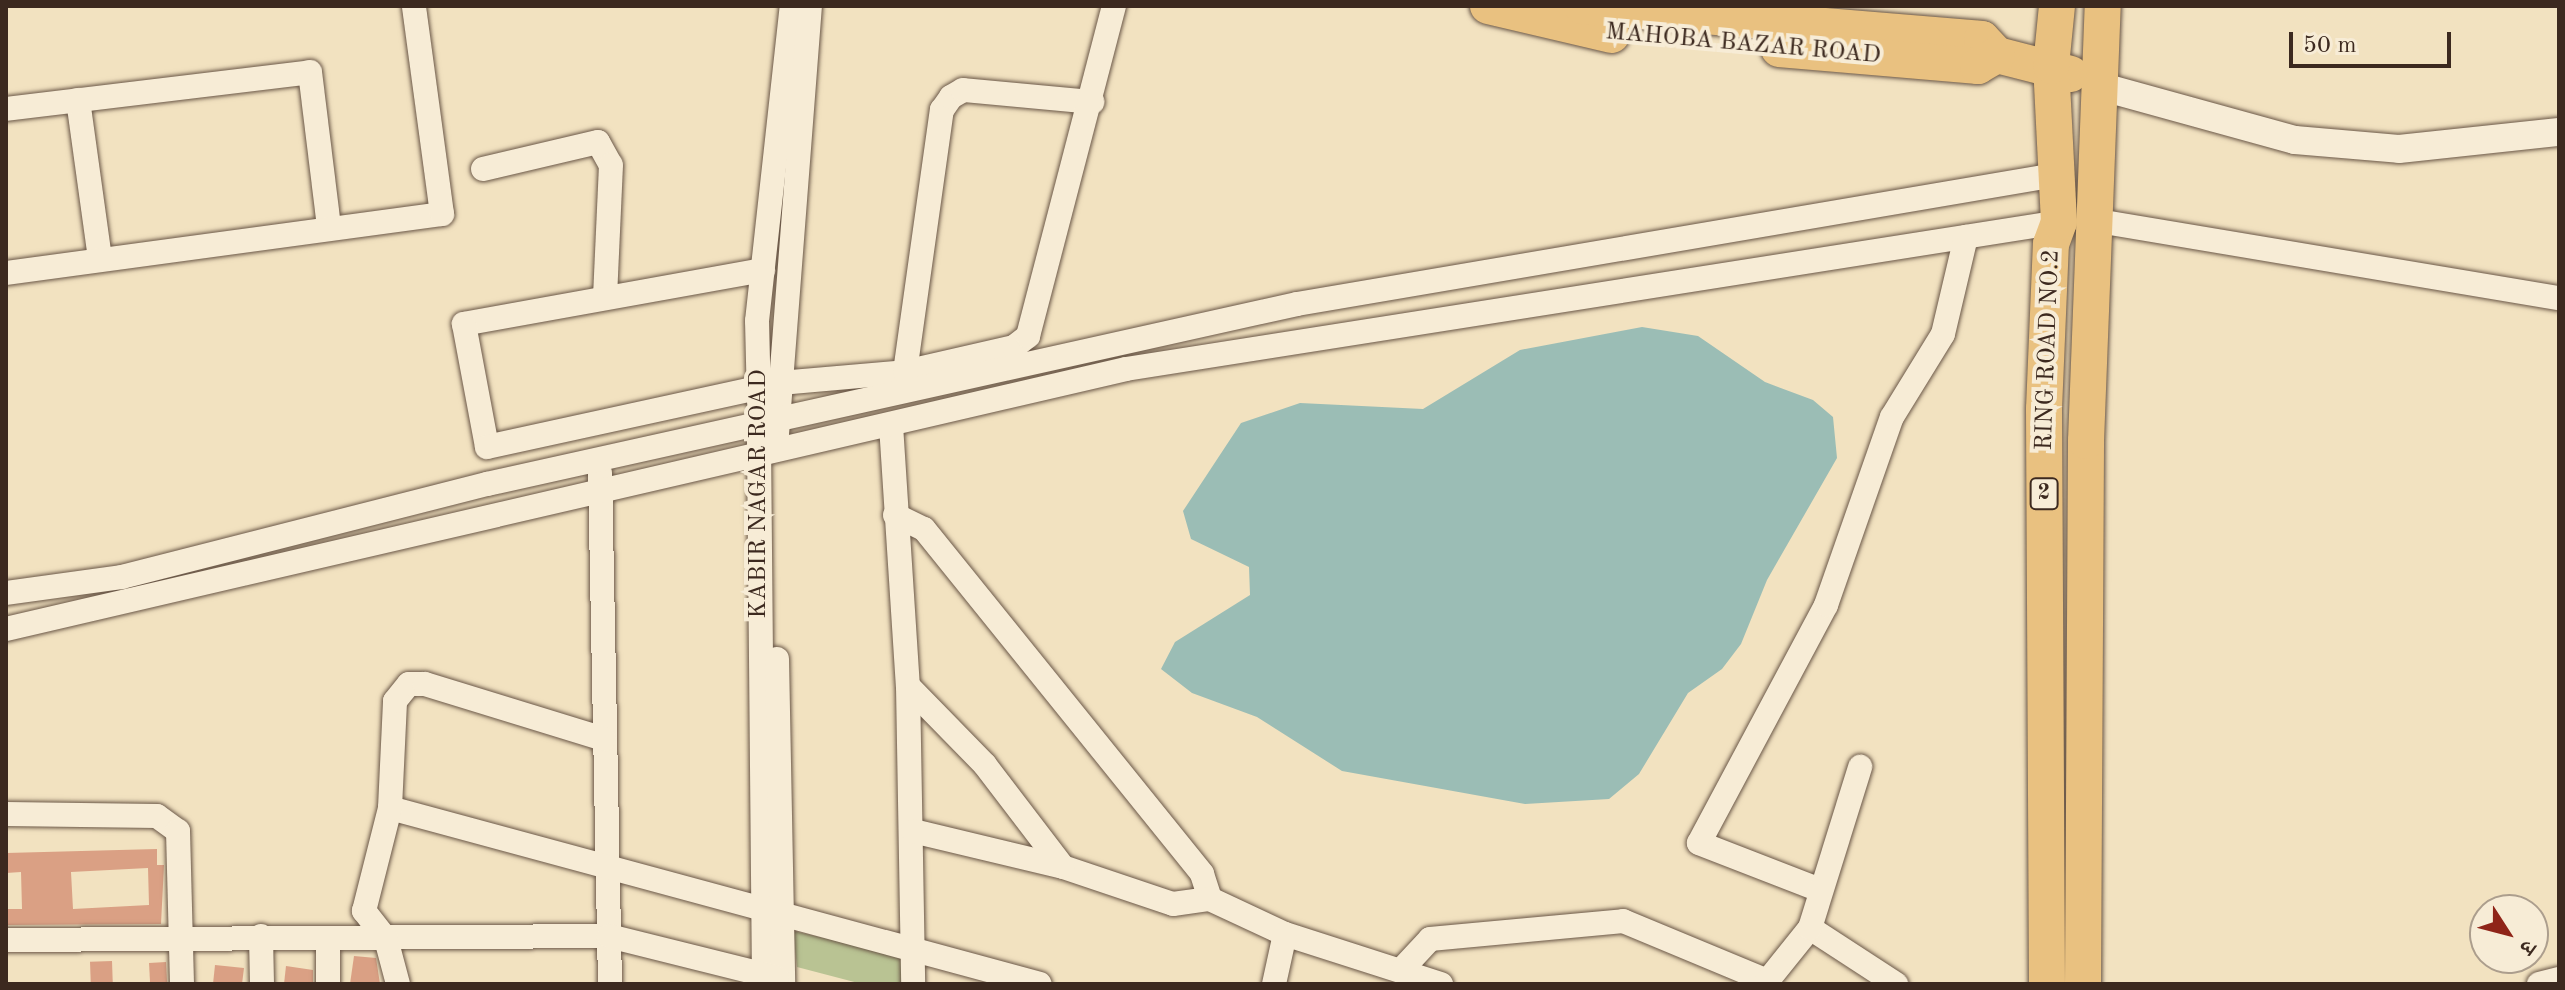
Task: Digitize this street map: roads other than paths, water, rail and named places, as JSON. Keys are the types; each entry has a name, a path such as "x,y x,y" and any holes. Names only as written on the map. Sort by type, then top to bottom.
{"main road":[{"name":"MAHOBA BAZAR ROAD","path":"1582,6 1982,39 1997,55 2051,66 2099,86"},
{"name":"RING ROAD NO.2","path":"2057,6 2051,66 2056,175 2076,221"},
{"name":"RING ROAD NO.2","path":"2083,984 2076,221 2099,86 2103,6"},
{"name":"MAHOBA BAZAR ROAD","path":"1500,8 1651,40 1978,66 1997,55"},
{"name":"RING ROAD NO.2","path":"2047,984 2044,409 2051,244 2076,221"}],"street":[{"path":"6,273 442,214 414,6"},
{"path":"763,270 464,324 487,447 598,427 770,385 905,372 1014,347 1028,336 1092,102 1114,6"},
{"path":"770,385 790,7"},
{"name":"KABIR NAGAR ROAD","path":"778,981 772,911 770,385 763,270 790,7"},
{"path":"6,109 310,72 328,218"},
{"path":"2099,86 2295,140 2399,149 2559,132"},
{"path":"905,372 942,110 963,90 1092,102"},
{"path":"78,100 100,258"},
{"path":"483,169 598,142 611,165 605,297"},
{"path":"6,593 122,577 599,458 1297,304 2056,175"},
{"path":"6,629 1126,369 2076,221 2559,298"},
{"path":"1820,890 1699,843 1826,605 1892,417 1943,334 1966,237"},
{"path":"891,425 908,686 913,831 913,984"},
{"path":"598,427 610,984"},
{"path":"895,515 924,529 1202,874 1210,899"},
{"path":"398,984 386,939 364,911 390,808 395,701 409,684 604,739"},
{"path":"908,686 985,765 1063,867"},
{"path":"1404,967 1430,939 1623,921 1766,983 1810,928 1860,767"},
{"path":"390,808 609,863 1040,984"},
{"path":"6,814 157,816 178,831 182,984"},
{"path":"913,831 1063,867 1173,904 1210,899 1285,934 1404,967 1441,984"},
{"path":"1810,928 1896,984"},
{"path":"1274,984 1285,934"},
{"path":"6,940 182,935 328,939 609,936 778,981"},
{"path":"261,936 262,984"},
{"path":"328,939 328,984"},
{"path":"2539,984 2559,979"}],"water":[{"path":"1642,327 1698,336 1765,382 1813,400 1833,417 1837,458 1767,580 1741,644 1722,669 1688,693 1639,774 1609,799 1525,804 1342,771 1257,717 1192,693 1161,669 1175,642 1250,595 1249,567 1191,539 1183,511 1241,423 1300,403 1423,409 1520,350"}]}
